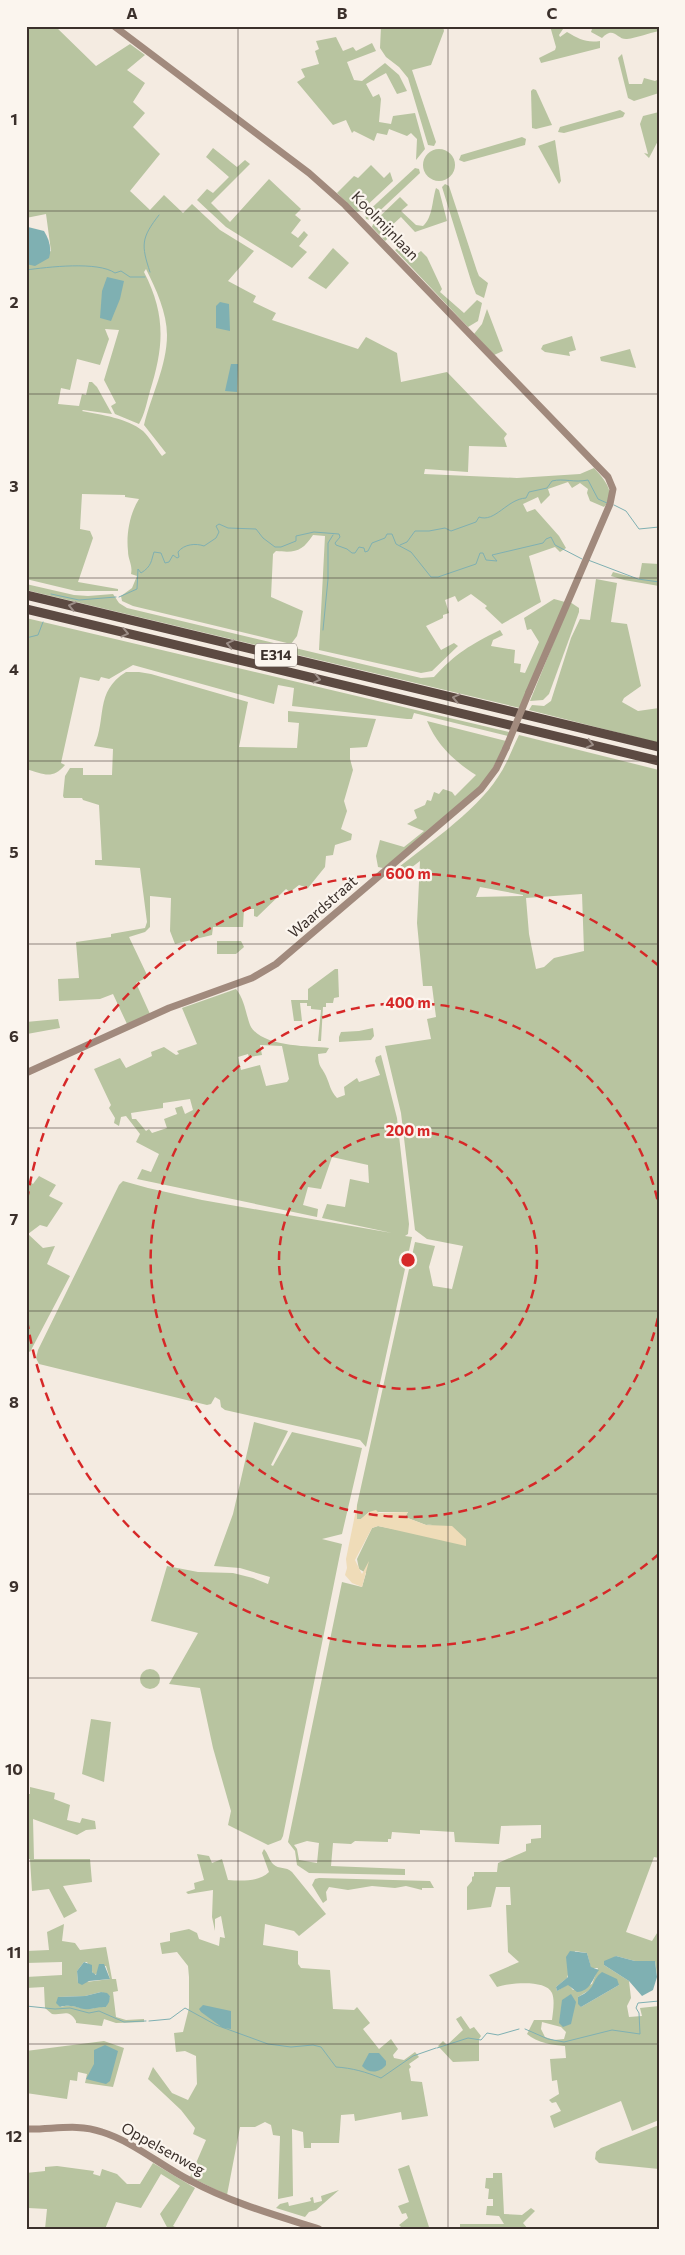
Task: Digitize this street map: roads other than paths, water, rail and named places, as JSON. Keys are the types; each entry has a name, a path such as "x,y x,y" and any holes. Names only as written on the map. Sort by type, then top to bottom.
{"highway":[{"name":"E314","path":"26,595 659,747"},
{"name":"E314","path":"26,609 659,761"}],"street":[{"name":"Koolmijnlaan","path":"114,26 309,172 346,205 608,477"},
{"name":"Waardstraat","path":"26,1073 169,1008 252,978 276,964 481,789 496,769 506,748 612,499 613,489 608,477"},
{"name":"Oppelsenweg","path":"26,2129 75,2127 100,2131 117,2138 225,2199 304,2227 319,2229"}],"water":[{"path":"28,227 44,231 50,244 49,258 35,266 26,264"},
{"path":"107,277 124,281 120,299 111,321 100,318 102,291"},
{"path":"220,302 229,304 230,331 216,328 216,306"},
{"path":"231,364 238,364 237,392 225,391"},
{"path":"570,1951 587,1953 591,1967 599,1970 591,1984 582,1991 577,1992 568,1985 557,1991 556,1987 568,1977 566,1957"},
{"path":"616,1956 635,1961 655,1961 657,1977 653,1990 642,1996 629,1981 604,1965 604,1961"},
{"path":"84,1962 92,1965 92,1972 96,1975 99,1964 104,1964 110,1979 89,1981 82,1985 78,1983 77,1971"},
{"path":"602,1972 617,1979 619,1985 581,2007 578,2004 578,1997 591,1988 598,1975"},
{"path":"101,1992 107,1993 110,1996 106,2007 86,2009 69,2006 60,2007 56,2003 58,1997 85,1996"},
{"path":"571,1994 576,2002 571,2024 563,2027 559,2023 562,2000"},
{"path":"203,2005 231,2011 231,2029 223,2028 201,2012 199,2009"},
{"path":"105,2045 118,2051 110,2081 106,2084 86,2079 94,2064 94,2050"},
{"path":"369,2053 379,2053 386,2061 384,2068 374,2072 362,2066"}],"waterway":[{"path":"150,272 145,255 144,242 159,215"},
{"path":"26,270 59,266 85,266 107,269 115,273 121,271 130,277 145,277"},
{"path":"400,545 407,542 415,531 445,528 451,531 476,522 479,517 490,517 513,502 526,498 529,492 547,488 552,481 588,480 598,499 607,503"},
{"path":"614,505 626,511 639,529 659,527"},
{"path":"119,597 137,589 138,569 141,573 147,568 154,552 161,553 165,563 169,562 173,555 177,558 179,557 178,552 183,547 194,544 204,546 216,538 219,532 216,526 219,524 228,528 256,529 263,538 275,547 281,547 296,541 296,536 314,532 339,534 340,537 335,543 336,545 352,553 355,553 359,547 364,548 365,552 368,551 372,543 385,538 387,534 392,534 396,544 411,552 431,577 438,577 476,564 480,553 483,553 486,560 497,561 492,555 543,543 551,537 555,545 582,559"},
{"path":"323,630 328,579 328,543 333,535"},
{"path":"588,560 638,579 659,582"},
{"path":"51,594 79,600 116,597"},
{"path":"26,638 38,635 43,622"},
{"path":"525,2029 548,2039 564,2042 612,2030 640,2034 639,2013 636,2008 638,2003 659,2001"},
{"path":"26,2006 55,2009 70,2008 89,2013 99,2011 124,2022 146,2021"},
{"path":"149,2021 170,2019 185,2008 216,2025 268,2044 291,2047 313,2045 321,2047 336,2067 348,2068 381,2078 413,2056 436,2048"},
{"path":"437,2048 468,2038 481,2040 487,2033 498,2035 519,2029"}]}
